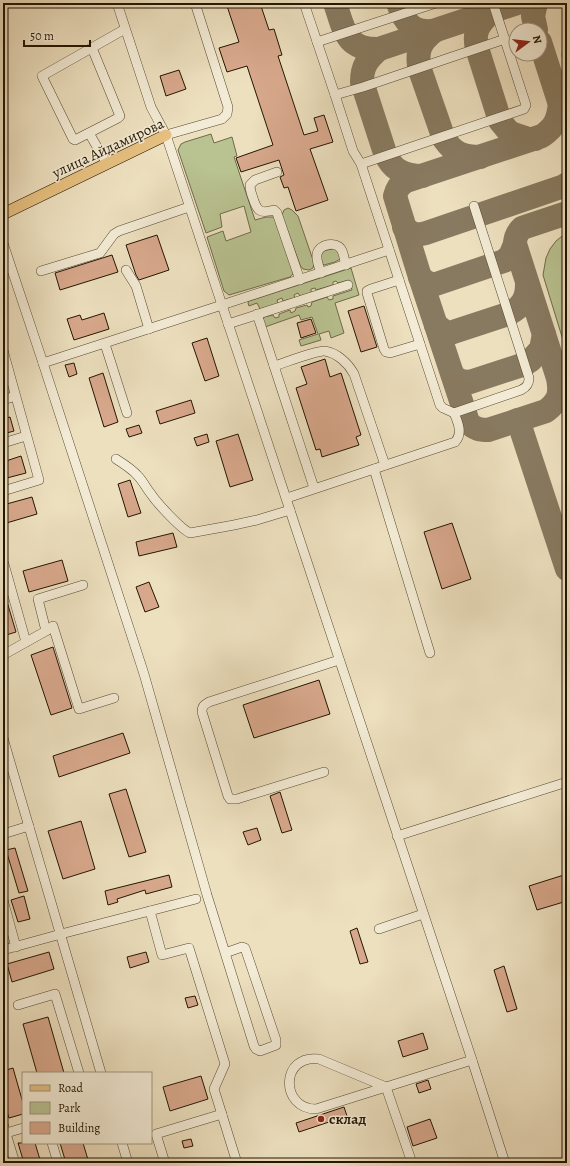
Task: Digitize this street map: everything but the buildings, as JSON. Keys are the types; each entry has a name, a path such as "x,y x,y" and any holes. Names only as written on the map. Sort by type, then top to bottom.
{"main road":[{"name":"улица Айдамирова","path":"3,214 166,135"}],"street":[{"path":"117,3 151,107 166,135 505,1163"},
{"name":"улица Айдамирова","path":"166,135 222,119 227,114 228,107 195,3"},
{"path":"304,3 336,95 353,151 361,164 440,405 454,413 521,390 527,386 529,382 474,206"},
{"path":"317,42 436,3"},
{"path":"361,164 524,109 526,102 493,3"},
{"path":"92,48 120,116 77,140 73,139 42,76 125,29"},
{"path":"336,95 505,39"},
{"path":"89,133 107,164"},
{"path":"277,172 255,180 250,185 250,190 258,209 263,212 274,210 277,213 300,280"},
{"path":"41,271 100,253 114,234 189,207"},
{"path":"3,243 144,674 225,953 254,1046 260,1051 276,1045 276,1040 245,948 242,947 225,953"},
{"path":"321,273 317,260 318,252 322,247 330,244 341,249 346,265"},
{"path":"43,364 389,250"},
{"path":"126,270 136,286 149,329"},
{"path":"399,280 367,291 384,349 386,352 390,353 420,344"},
{"path":"228,324 348,285"},
{"path":"257,314 314,488"},
{"path":"104,344 127,413"},
{"path":"3,350 39,480 3,491"},
{"path":"274,366 324,351 334,354 346,362 354,374 384,465"},
{"path":"3,400 15,396"},
{"path":"286,498 455,442 458,439 460,431 454,413"},
{"path":"3,443 26,436"},
{"path":"116,459 138,475 156,500 186,531 190,533 257,520 290,510"},
{"path":"374,469 430,653"},
{"path":"4,564 26,642"},
{"path":"46,631 38,599 83,585"},
{"path":"3,655 46,631 52,626 80,708 114,698"},
{"path":"324,772 237,799 230,799 202,708 209,702 339,660"},
{"path":"3,738 101,1072"},
{"path":"397,836 567,782"},
{"path":"3,834 29,826"},
{"path":"3,950 196,899"},
{"path":"3,900 16,947"},
{"path":"150,911 162,955 188,948 225,1064 214,1089 237,1163"},
{"path":"379,929 423,914"},
{"path":"18,1005 55,994 79,1072"},
{"path":"412,1163 386,1087 319,1059 305,1059 298,1063 292,1070 289,1079 289,1088 292,1096 308,1109 316,1109 386,1087 472,1060"},
{"path":"165,1163 156,1134 222,1114"},
{"path":"3,1124 4,1133 14,1163"},
{"path":"4,1133 22,1128"},
{"path":"52,1144 58,1163"},
{"path":"122,1144 128,1163"}],"green space":[{"path":"567,27 567,73 562,56 563,42"},
{"path":"211,134 214,143 232,137 237,156 234,157 255,220 266,217 274,217 278,222 295,269 290,277 229,295 224,291 207,237 223,231 226,241 251,232 244,206 220,214 222,227 206,233 178,150 181,144 185,142"},
{"path":"288,208 298,216 314,263 313,268 309,270 303,269 300,265 282,215 284,210"},
{"path":"567,232 567,353 543,275 546,258 550,249 556,241"},
{"path":"336,248 340,250 340,259 324,265 319,260 323,251"},
{"path":"351,268 359,295 335,303 344,333 331,338 329,331 319,334 321,340 301,346 299,340 318,334 312,317 301,320 299,315 265,327 263,320 264,317 273,315 275,318 279,317 279,314 290,310 291,313 295,311 296,308 307,305 308,307 311,306 312,302 327,297 329,300 333,299 333,296 352,290 349,280 338,283 336,281 333,282 333,285 316,290 315,288 311,289 311,293 300,296 298,293 294,295 295,298 283,301 282,298 277,300 278,304 260,309 257,303 249,306 249,301"}],"taxiway":[{"path":"335,3 344,29 353,42 359,46 379,49 517,3"},
{"path":"398,3 403,16 410,25 420,30 434,31"},
{"path":"534,22 533,16 536,3"},
{"path":"491,12 480,24 476,42 500,121 509,132 528,139 535,139"},
{"path":"434,31 425,39 420,47 419,67 444,139 455,151 463,155 480,157"},
{"path":"379,49 364,67 362,82 385,153 391,164 399,171 410,175 422,176"},
{"path":"546,62 565,120"},
{"path":"560,104 555,123 542,136 406,181 399,187 395,196 468,422 477,429 488,430 546,411 554,404 558,397 558,378 515,242 517,235 522,228 567,213"},
{"path":"404,227 414,234 426,233 567,184"},
{"path":"420,277 431,284 436,284 504,261 510,256 515,244"},
{"path":"436,325 445,332 450,333 508,314 523,302 527,284"},
{"path":"453,375 460,381 470,382 525,364 541,349 544,334"},
{"path":"518,420 567,569"}],"place":[{"name":"склад","path":"321,1119"}]}
